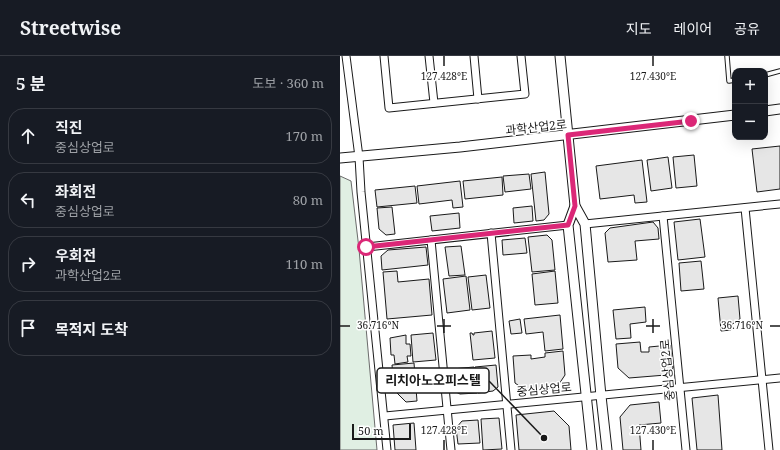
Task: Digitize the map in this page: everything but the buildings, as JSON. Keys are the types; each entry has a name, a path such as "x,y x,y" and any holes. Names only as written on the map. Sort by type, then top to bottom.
{"street":[{"path":"346,56 359,156 366,247 388,450"},
{"path":"384,56 389,108 525,94 521,56"},
{"path":"429,56 434,103"},
{"path":"474,56 478,99"},
{"name":"중심상업로","path":"560,56 575,206 585,224 607,450"},
{"path":"768,111 780,109"},
{"name":"과학산업2로","path":"340,158 568,135 732,115"},
{"path":"585,224 780,204"},
{"name":"중심상업로","path":"575,206 568,225 592,450"},
{"path":"745,208 769,450"},
{"name":"중심상업2로","path":"663,216 686,450"},
{"path":"366,247 568,225"},
{"path":"491,233 512,450"},
{"path":"431,240 451,450"},
{"name":"중심상업로","path":"384,416 780,378"}],"lane":[{"path":"727,56 729,81 732,80"},
{"path":"768,74 780,71"}],"green space":[{"path":"340,176 351,181 359,249 377,450 340,450"}],"place":[{"name":"리치아노오피스텔","path":"544,438"}],"route":[{"path":"366,247 568,225 575,206 568,135 691,121"}]}
